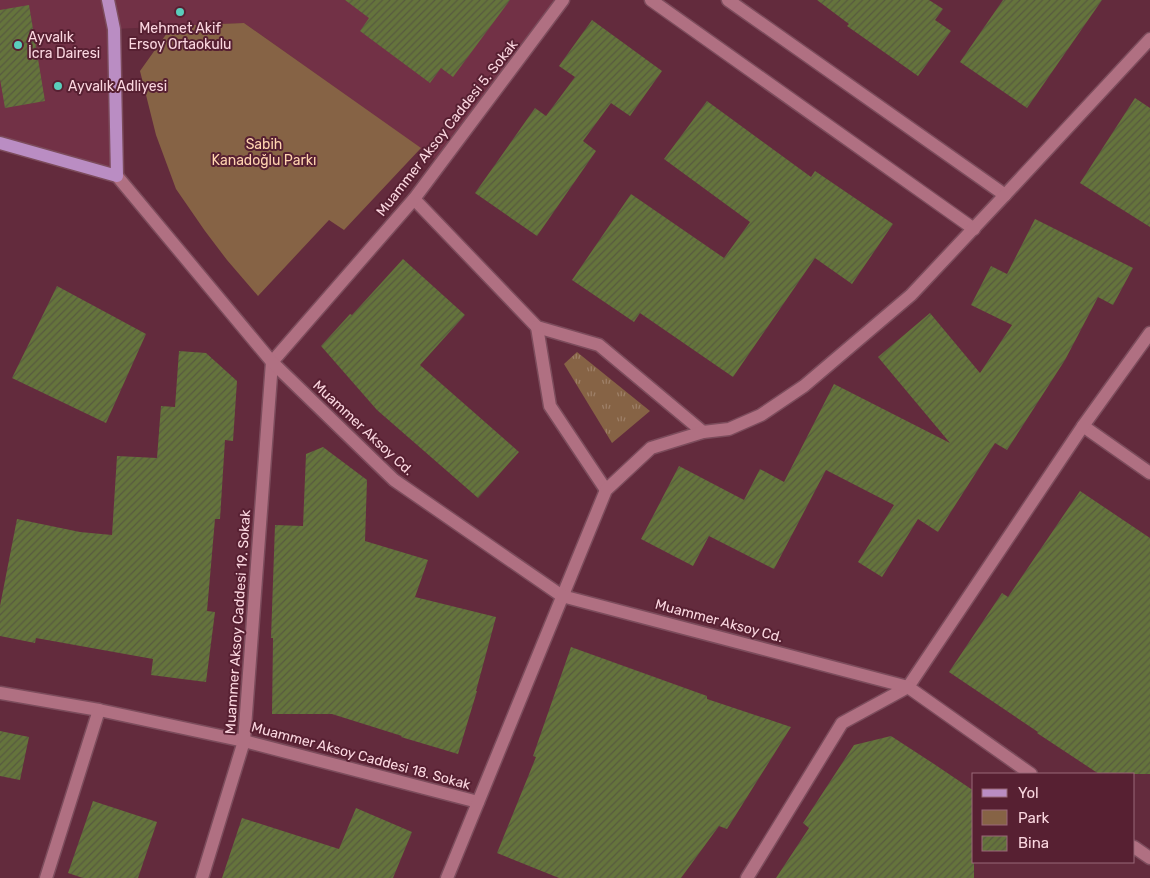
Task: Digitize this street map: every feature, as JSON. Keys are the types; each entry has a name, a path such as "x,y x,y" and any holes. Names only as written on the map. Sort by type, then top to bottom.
{"main road":[{"path":"0,143 118,176 114,29 108,0"}],"street":[{"name":"Muammer Aksoy Caddesi 5. Sokak","path":"272,362 414,199 563,0"},
{"path":"651,0 974,229"},
{"path":"728,0 1005,195"},
{"path":"447,878 606,490 651,448 703,432 729,429 761,416 804,386 911,295 1150,39"},
{"name":"Muammer Aksoy Cd.","path":"118,176 272,362 394,480 562,596 908,687"},
{"path":"414,199 537,327 599,345 703,432"},
{"path":"537,327 550,406 606,490"},
{"path":"747,878 842,724 908,687 1083,426 1150,334"},
{"name":"Muammer Aksoy Caddesi 19. Sokak","path":"202,878 244,741 272,362"},
{"path":"1083,426 1150,473"},
{"path":"908,687 1031,773"},
{"name":"Muammer Aksoy Caddesi 18. Sokak","path":"0,693 99,710 244,741 478,802"},
{"path":"46,878 99,710"},
{"path":"1135,848 1150,858"}],"shaded area":[{"path":"0,0 563,0 442,164 244,23 114,29 117,176 0,143"}],"green space":[{"name":"Sabih Kanadoğlu Parkı","path":"244,23 421,148 344,230 329,220 258,296 227,260 176,189 156,135 140,71 172,26"},
{"path":"577,352 650,411 612,443 564,364"}],"building":[{"path":"345,0 510,0 453,77 441,68 430,83 360,31 369,18"},
{"path":"817,0 929,0 943,9 935,20 951,31 918,76 847,26 849,24"},
{"path":"1003,0 1102,0 1027,108 960,62"},
{"name":"Ayvalık İcra Dairesi","path":"29,5 45,101 5,108 0,79 0,10"},
{"path":"592,20 662,71 630,116 611,103 583,141 596,151 537,236 475,193 535,108 546,116 575,77 559,66"},
{"path":"1135,98 1150,108 1150,227 1080,183"},
{"path":"707,101 811,177 815,171 893,224 852,284 815,258 733,377 640,313 634,322 572,280 631,194 724,258 750,222 664,159"},
{"path":"1035,219 1133,268 1113,305 1098,297 1065,360 1007,450 995,443 938,532 918,519 882,577 858,562 894,505 826,470 774,569 709,536 693,566 641,539 679,466 744,500 760,469 784,482 834,384 950,443 878,357 930,313 980,373 1012,325 971,305 991,266 1007,274"},
{"path":"403,259 465,315 420,365 519,452 478,498 377,410 321,346"},
{"path":"57,286 146,334 106,423 12,378"},
{"path":"179,351 206,353 237,381 233,441 225,440 220,519 215,519 207,611 215,612 206,682 151,675 153,659 36,638 35,643 0,636 0,606 17,519 80,532 112,535 117,456 157,458 161,406 175,407"},
{"path":"323,447 367,480 365,541 428,560 415,597 496,617 458,754 332,714 272,714 273,638 271,638 275,525 303,526 306,454"},
{"path":"1080,491 1150,538 1150,774 1097,773 949,672 1002,593 1008,597"},
{"path":"571,647 707,696 707,699 791,727 727,829 719,826 681,878 559,878 497,853 536,757 533,756"},
{"path":"0,731 29,737 20,780 0,776"},
{"path":"891,736 972,790 972,863 974,863 974,878 776,878 809,828 803,823 854,745"},
{"path":"93,801 157,822 138,878 83,878 68,873"},
{"path":"356,808 412,832 393,878 222,878 242,818 339,849"}],"place":[{"name":"Mehmet Akif Ersoy Ortaokulu","path":"180,12"},
{"name":"Ayvalık İcra Dairesi","path":"18,45"},
{"name":"Ayvalık Adliyesi","path":"58,86"}]}
